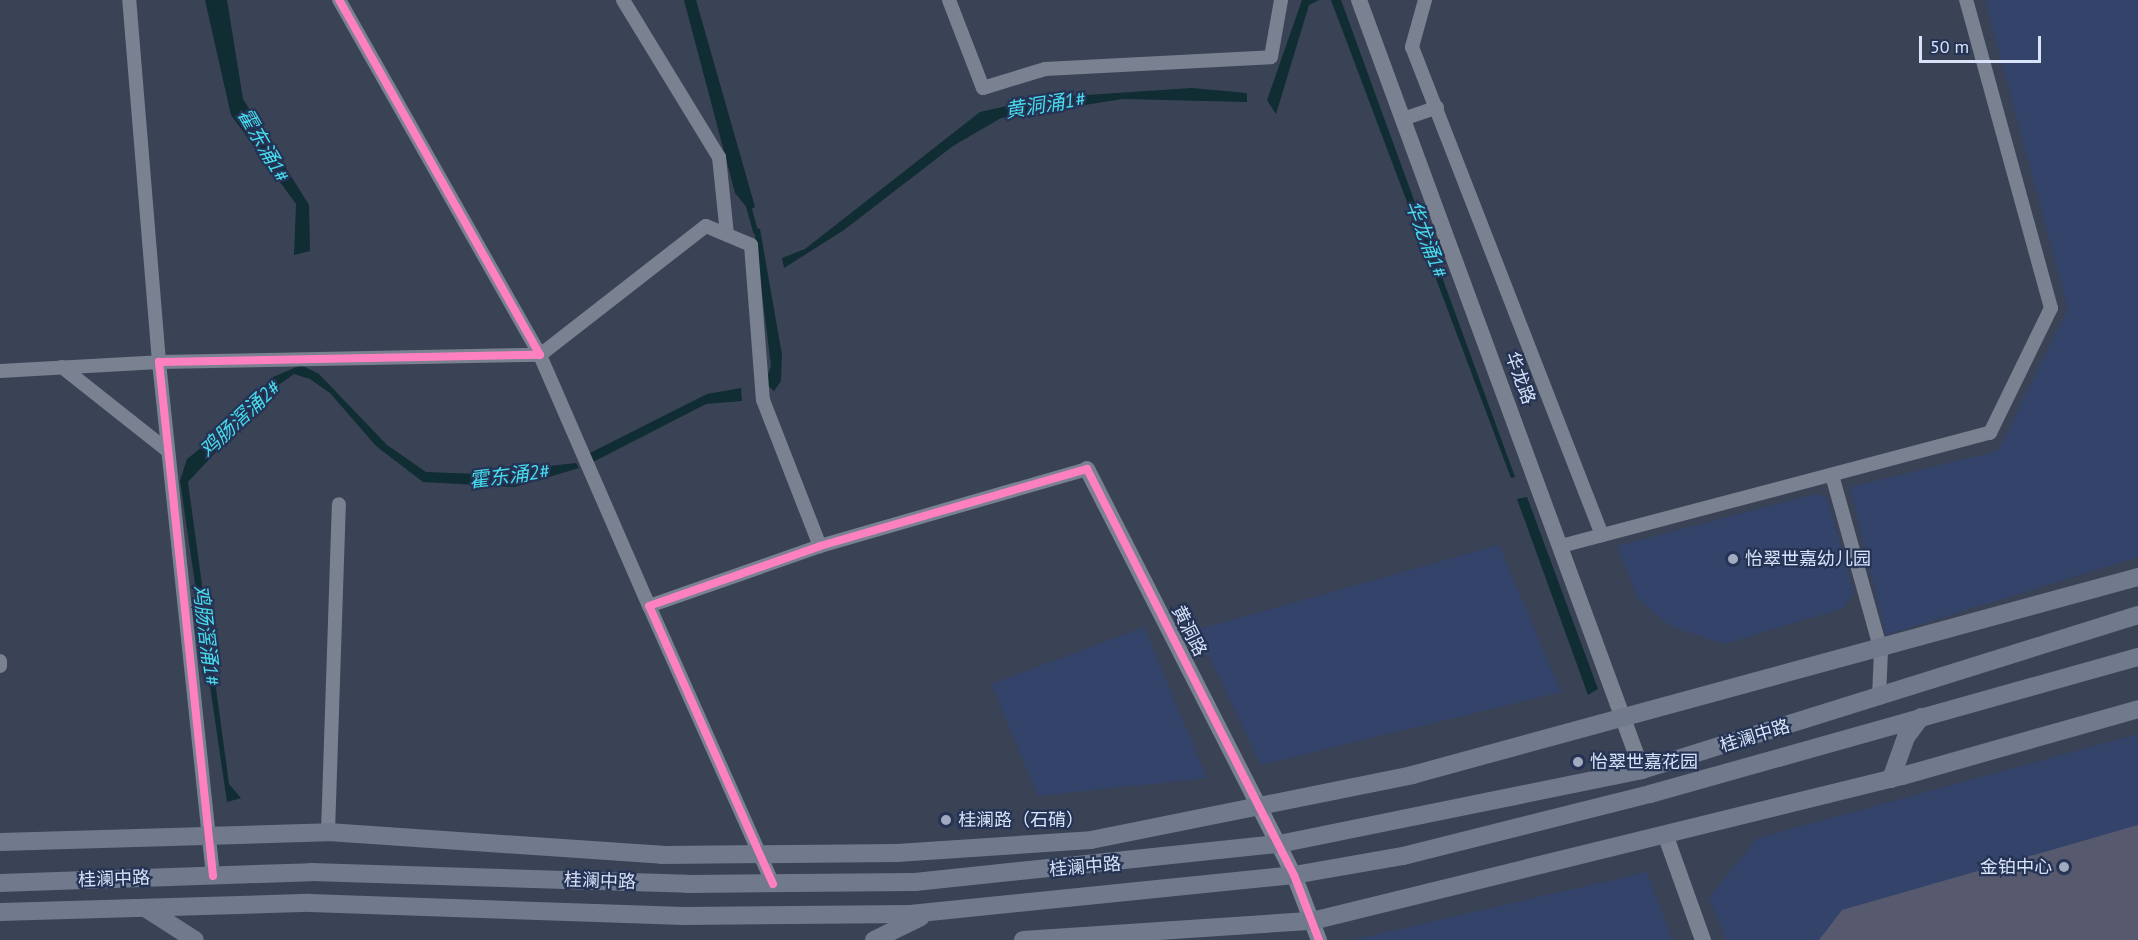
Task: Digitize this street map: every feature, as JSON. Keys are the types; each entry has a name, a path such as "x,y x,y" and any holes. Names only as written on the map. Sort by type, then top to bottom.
{"main road":[{"path":"0,842 328,832 662,855 897,853 1092,840 1261,808 1626,721 2138,577"},
{"name":"桂澜中路","path":"0,884 311,872 773,884 915,882 1279,844 1642,770 1880,698 2138,615"},
{"name":"桂澜中路","path":"0,912 310,903 684,916 929,913 1294,875 1403,856 1617,802 2138,657"},
{"path":"1023,940 1138,936 1312,921 1891,779 2138,709"},
{"path":"1891,779 1905,737 1921,717"},
{"path":"145,908 195,940"},
{"path":"874,940 929,913"}],"street":[{"path":"129,0 159,362 213,876"},
{"path":"339,0 540,355 773,884"},
{"path":"623,0 719,157 727,235"},
{"path":"949,0 983,88 1045,69 1271,57 1281,0"},
{"name":"华龙路","path":"1359,0 1626,721 1642,770"},
{"path":"1425,0 1412,47 1602,536"},
{"path":"1561,546 1990,433 2051,308 1966,0"},
{"path":"1403,119 1437,107"},
{"path":"0,371 159,362 540,355 706,226 751,244 763,400 820,546"},
{"path":"62,367 168,451"},
{"path":"649,606 820,546 1087,470"},
{"name":"黄洞路","path":"1087,470 1279,844 1294,875 1319,940"},
{"path":"1832,475 1881,650 1880,698"},
{"path":"328,832 339,504"},
{"path":"1665,834 1704,940"}],"shaded area":[{"path":"1985,0 2138,0 2138,557 1886,635 1850,487 1998,451 2068,309"},
{"name":"怡翠世嘉幼儿园","path":"1815,494 1827,497 1854,592 1844,608 1724,644 1670,626 1638,599 1617,546"},
{"path":"1499,545 1561,692 1261,765 1196,630"},
{"path":"1144,627 1207,778 1038,796 991,684"},
{"path":"2138,734 2138,940 1726,940 1709,897 1758,838"},
{"path":"1647,872 1672,940 1352,940"}],"water":[{"name":"霍东涌1#","path":"205,0 227,0 243,99 309,205 310,251 294,255 296,204 231,115"},
{"path":"684,0 696,0 755,207 749,210 735,193"},
{"path":"1302,0 1319,0 1309,5 1276,114 1267,100"},
{"name":"华龙涌1#","path":"1331,0 1341,0 1515,477 1511,478"},
{"name":"黄洞涌1#","path":"1192,88 1247,93 1247,102 1123,99 1001,118 953,146 844,230 784,268 782,258 805,249 980,112 1042,98"},
{"path":"754,227 760,229 782,355 781,381 774,391 765,383 771,366"},
{"path":"301,365 319,374 387,445 426,472 478,474 576,463 579,468 515,487 423,482 376,446 330,393 310,379 294,374 277,386 188,482 229,784 241,798 227,802 180,481 187,459 242,415 271,378"},
{"path":"741,388 742,401 706,404 591,463 588,454 707,394"},
{"path":"1527,497 1598,689 1588,695 1517,499"}],"building":[{"name":"金铂中心","path":"2138,825 2138,940 1819,940 1842,910"}],"waterway":[{"name":"霍东涌2#","path":"748,205 755,231"}],"cycle path":[{"path":"213,876 159,362 540,355 339,0"},
{"path":"773,884 649,606 820,546 1087,469 1294,875 1319,940"}],"place":[{"name":"怡翠世嘉幼儿园","path":"1733,559"},
{"name":"怡翠世嘉花园","path":"1578,762"},
{"name":"桂澜路（石𬒔）","path":"946,820"},
{"name":"金铂中心","path":"2064,867"}],"water label":[{"name":"鸡肠滘涌2#","path":"240,419"},
{"name":"鸡肠滘涌1#","path":"206,635"}]}
